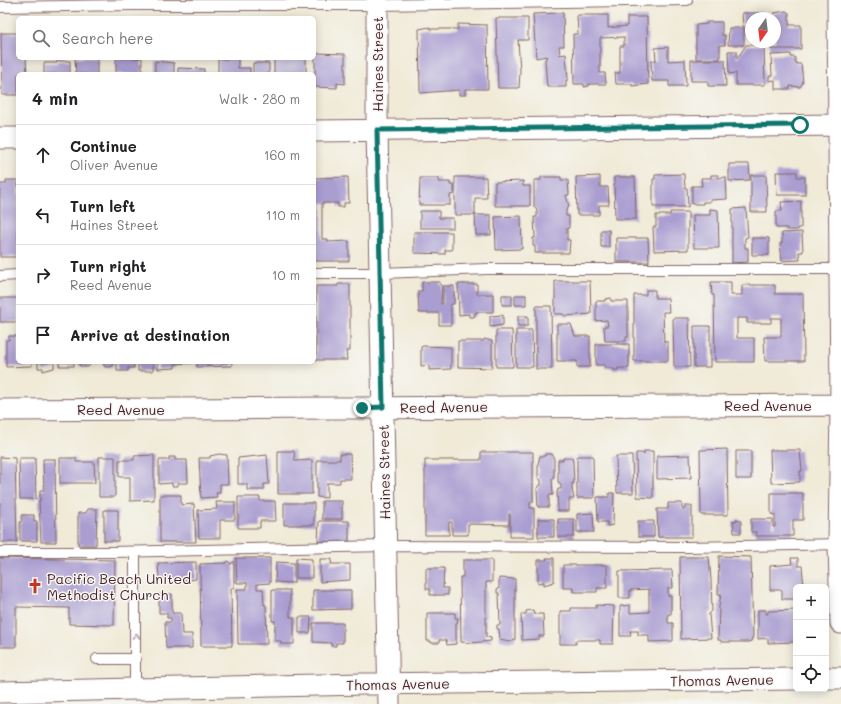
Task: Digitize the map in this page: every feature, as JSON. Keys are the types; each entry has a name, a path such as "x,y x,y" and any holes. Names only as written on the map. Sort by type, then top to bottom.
{"street":[{"path":"838,0 841,269 841,623"},
{"name":"Haines Street","path":"377,2 377,130 381,273 388,694"},
{"path":"316,131 839,125"},
{"path":"0,138 16,138"},
{"name":"Reed Avenue","path":"0,410 841,405"},
{"path":"829,678 841,678"},
{"name":"Thomas Avenue","path":"0,692 136,690 388,694 793,679"}],"lane":[{"path":"0,7 132,2 687,0"},
{"path":"316,273 381,273 487,269 841,269"},
{"path":"0,276 16,275"},
{"path":"0,552 135,552 385,546 688,547 840,544"},
{"path":"135,552 136,690"},
{"path":"96,659 136,659"}],"building":[{"path":"786,11 789,13 789,25 801,25 801,49 770,49 781,48 780,12"},
{"path":"563,13 564,46 559,46 560,55 566,54 568,80 566,80 566,87 547,87 545,60 547,56 536,58 533,14"},
{"path":"742,13 745,13 745,27 743,27"},
{"path":"577,15 608,15 608,28 627,26 627,17 647,17 648,84 632,86 632,84 616,84 615,73 620,73 620,46 624,46 624,37 600,38 600,73 605,73 606,84 589,84 589,86 584,87 584,84 574,84 573,34 578,34"},
{"path":"496,18 528,18 528,40 518,40 520,71 519,88 498,88"},
{"path":"707,22 722,22 722,35 725,35 725,45 720,45 720,59 696,59 696,25 707,24"},
{"path":"458,24 487,25 488,89 465,89 465,95 459,95 459,90 420,93 419,29 430,27 430,29 458,29"},
{"path":"729,28 744,28 744,45 728,45"},
{"path":"1,33 16,33 16,60 26,60 27,72 16,72 16,95 2,95"},
{"path":"668,47 668,61 685,60 686,86 669,86 669,81 652,81 651,61 656,61 655,48"},
{"path":"745,47 745,48 764,48 765,85 736,85 736,73 729,74 728,51 737,51 737,59"},
{"path":"316,53 345,54 345,84 337,83 337,88 316,87"},
{"path":"791,54 791,57 795,57 797,64 801,64 803,82 800,87 790,86 790,89 775,89 775,80 769,81 769,76 772,76 771,55"},
{"path":"75,60 97,60 97,72 76,72"},
{"path":"116,60 142,60 142,72 116,72"},
{"path":"218,60 238,60 238,68 250,68 250,72 218,72"},
{"path":"274,60 306,60 306,72 274,72"},
{"path":"691,60 725,60 726,86 708,86 708,81 691,81"},
{"path":"57,61 70,61 70,72 44,72 44,63 57,63"},
{"path":"155,61 174,63 174,72 155,72"},
{"path":"253,63 269,63 269,72 253,72"},
{"path":"178,68 204,69 204,72 178,72"},
{"path":"729,164 749,164 750,180 729,181"},
{"path":"776,172 797,172 797,177 805,177 805,195 777,195"},
{"path":"684,174 685,188 687,188 688,207 653,207 653,179 655,179 655,175"},
{"path":"711,175 718,175 718,178 726,177 727,199 710,200 710,202 703,202 703,204 692,204 692,186 702,186 701,178 711,178"},
{"path":"751,175 766,175 767,212 751,212"},
{"path":"600,176 600,187 608,187 609,205 599,205 599,215 577,215 576,177"},
{"path":"348,177 349,203 344,203 344,207 338,207 338,203 322,203 322,239 328,239 328,242 349,241 349,261 316,261 316,178"},
{"path":"455,177 486,177 487,198 475,198 475,215 455,215"},
{"path":"541,177 561,177 561,180 568,180 569,195 566,195 569,207 566,210 566,216 569,216 567,240 570,240 569,253 535,253 533,238 535,238 534,217 537,217 537,210 534,207 534,180 541,180"},
{"path":"614,177 635,177 636,219 615,219"},
{"path":"420,178 439,178 439,182 450,182 450,185 454,185 454,194 450,195 450,205 419,205"},
{"path":"6,180 16,180 16,257 0,257 0,184 6,184"},
{"path":"523,181 523,186 530,186 530,206 495,206 495,182"},
{"path":"801,201 801,228 798,228 798,230 787,230 787,228 776,228 776,211 782,211 781,202"},
{"path":"746,208 748,237 745,238 745,248 748,248 748,262 732,263 732,209"},
{"path":"710,209 718,210 719,248 694,248 693,215 710,215"},
{"path":"420,211 439,211 439,218 453,218 453,228 420,228"},
{"path":"670,212 688,212 688,250 654,251 653,227 656,227 656,215 670,215"},
{"path":"475,215 491,215 491,235 476,235"},
{"path":"521,216 522,249 496,250 495,217"},
{"path":"601,230 609,230 609,247 601,247"},
{"path":"414,232 452,232 452,250 445,250 445,254 414,253"},
{"path":"802,232 803,252 799,252 800,260 782,261 780,243 782,243 782,233"},
{"path":"616,238 648,238 649,262 616,262"},
{"path":"752,238 769,238 769,255 752,255"},
{"path":"555,281 590,281 591,314 565,316 563,314 555,314"},
{"path":"422,282 440,282 440,285 442,285 441,304 443,304 443,286 454,286 454,304 451,304 451,325 439,325 439,313 419,313 418,291 422,291"},
{"path":"711,282 731,282 731,295 742,295 742,285 775,285 775,294 803,294 804,361 765,361 764,337 781,337 781,318 771,318 771,323 747,323 747,318 737,318 737,338 754,338 754,362 715,362 714,295 712,295"},
{"path":"338,284 350,284 350,351 346,351 347,360 316,360 316,286 338,286"},
{"path":"458,284 477,284 477,294 493,294 493,312 476,312 474,317 469,317 469,314 459,315"},
{"path":"646,290 655,290 655,298 668,298 669,312 663,312 664,342 668,342 668,361 634,361 634,295 646,295"},
{"path":"502,295 512,295 512,305 502,305"},
{"path":"515,295 526,295 526,305 515,305"},
{"path":"0,298 16,298 16,322 0,322"},
{"path":"611,298 611,301 628,301 628,337 626,337 626,341 605,341 604,326 608,326 607,320 596,321 596,301 605,301 605,299"},
{"path":"536,306 551,306 552,369 536,369"},
{"path":"503,315 503,325 490,327 490,316"},
{"path":"518,316 528,316 528,326 518,326"},
{"path":"673,318 689,318 690,367 674,367"},
{"path":"557,324 571,324 575,336 590,336 590,367 577,367 577,361 557,361"},
{"path":"694,326 710,326 710,367 694,367"},
{"path":"496,330 512,330 513,367 496,367"},
{"path":"516,330 532,330 533,367 516,367"},
{"path":"9,336 16,336 16,364 32,364 32,366 6,367 6,340 9,340"},
{"path":"484,339 492,341 492,368 458,367 458,341 484,341"},
{"path":"596,344 629,344 629,368 618,368 618,370 613,370 613,368 605,368 605,365 596,365"},
{"path":"421,347 451,347 451,369 429,370 429,365 421,366"},
{"path":"38,364 54,364 54,368 43,371 43,368 38,368"},
{"path":"59,364 74,364 74,366 59,366"},
{"path":"79,364 91,364 88,367"},
{"path":"103,364 114,364 111,367 105,367"},
{"path":"117,364 134,364 134,368 128,368 128,371 117,371"},
{"path":"138,364 153,364 153,371 138,371"},
{"path":"158,364 175,364 175,368 158,369"},
{"path":"197,364 232,364 232,366 197,367"},
{"path":"727,449 728,515 701,515 700,450"},
{"path":"770,450 800,450 802,471 800,471 800,482 771,483"},
{"path":"278,451 294,451 295,461 312,460 312,494 278,494"},
{"path":"644,451 653,451 653,498 637,497 636,453 642,453 644,455"},
{"path":"736,451 751,451 751,479 736,479"},
{"path":"481,452 533,452 533,502 530,502 530,508 534,508 534,537 510,537 510,514 509,525 468,524 468,535 452,535 452,522 449,522 449,535 425,535 425,460 481,460"},
{"path":"219,454 227,455 228,484 220,484 220,493 216,493 217,497 201,498 199,458 210,458 210,456"},
{"path":"340,454 350,454 351,479 340,479 340,483 327,483 327,498 317,497 317,460 340,460"},
{"path":"545,454 552,454 554,459 554,479 552,479 553,495 549,495 549,507 538,507 537,489 538,486 541,485 541,480 538,478 538,464 540,456 545,456"},
{"path":"154,455 154,500 130,501 130,477 119,477 119,460 134,460 134,456"},
{"path":"267,455 269,484 264,484 264,490 247,490 247,484 238,484 238,458"},
{"path":"690,455 691,478 657,479 657,456"},
{"path":"577,456 593,456 594,498 577,498"},
{"path":"616,456 632,456 633,493 617,493"},
{"path":"0,457 15,458 17,542 0,542"},
{"path":"99,457 115,457 115,497 99,497"},
{"path":"169,457 175,457 175,460 187,460 188,483 178,483 178,486 172,486 172,483 159,484 159,460 169,460"},
{"path":"19,458 35,458 36,499 20,499"},
{"path":"60,458 76,458 76,462 94,462 95,483 60,483"},
{"path":"563,458 572,458 573,462 574,483 572,483 572,489 574,499 569,499 569,511 558,511 557,493 558,489 561,489 561,484 558,482 558,460 563,460"},
{"path":"43,459 55,459 56,542 41,542 39,500 40,501 40,490 44,490"},
{"path":"609,493 614,493 613,525 607,526 607,522 598,522 597,497 609,497"},
{"path":"771,493 803,493 803,520 793,520 793,536 756,536 756,532 751,532 751,519 773,519 773,527 775,527 775,515 771,514"},
{"path":"160,495 181,495 181,505 194,504 196,542 160,542"},
{"path":"238,497 260,497 260,501 275,501 276,521 260,521 260,528 238,528"},
{"path":"322,501 342,501 342,519 322,519"},
{"path":"216,502 235,502 235,520 220,520 220,538 199,538 198,510 217,509"},
{"path":"284,503 314,503 314,525 284,525"},
{"path":"668,503 682,503 682,509 685,509 685,506 692,506 692,537 658,537 657,509 668,509"},
{"path":"88,509 97,509 96,545 78,545 78,513 86,513"},
{"path":"104,510 118,510 118,541 104,541"},
{"path":"593,513 594,532 577,532 577,514"},
{"path":"22,515 34,515 34,521 37,521 37,541 20,541 20,522 22,521"},
{"path":"538,519 554,519 554,537 538,537"},
{"path":"558,519 574,519 574,537 558,537"},
{"path":"736,519 741,520 741,533 734,533 733,521 736,521"},
{"path":"319,521 349,521 349,541 318,542"},
{"path":"638,521 654,521 654,537 638,537"},
{"path":"719,556 751,557 753,636 751,641 721,642 721,640 718,640 719,606 721,594 718,594"},
{"path":"680,557 709,557 712,611 709,614 711,638 681,639"},
{"path":"0,558 115,560 114,625 69,624 69,608 16,607 16,647 0,647"},
{"path":"236,558 270,558 270,583 257,584 257,589 263,589 264,605 266,605 267,644 238,644 237,589 247,589 247,583 237,583"},
{"path":"296,558 312,559 312,578 296,578"},
{"path":"546,558 554,558 554,582 544,585 544,582 538,583 538,560 547,560"},
{"path":"791,558 798,558 798,566 802,566 804,584 793,584 793,599 782,599 782,590 770,590 770,566 792,564"},
{"path":"320,559 332,559 331,564 350,564 350,580 320,582"},
{"path":"463,560 492,560 492,582 486,582 486,637 491,638 491,641 471,643 461,642 460,577 463,577"},
{"path":"228,561 231,564 234,561 234,588 231,588 232,646 201,646 200,564 226,563"},
{"path":"196,562 196,579 184,581 184,579 159,580 158,563"},
{"path":"276,562 294,563 294,583 275,582"},
{"path":"563,565 607,565 607,588 597,588 597,592 573,592 573,588 563,588"},
{"path":"426,568 444,568 443,588 448,588 448,595 430,595 430,589 426,589"},
{"path":"672,570 673,588 668,588 668,596 671,596 671,614 668,614 668,623 673,623 673,641 649,642 649,635 638,635 638,631 630,631 631,636 620,636 620,606 630,605 630,613 649,612 649,589 630,590 630,598 619,598 619,571"},
{"path":"499,578 515,579 515,640 509,642 500,640 499,629 497,629 497,625 500,625 499,593 497,593 497,589 499,589"},
{"path":"272,590 290,590 290,617 294,617 294,644 281,644 281,641 275,641 275,621 272,621"},
{"path":"313,590 351,590 351,609 313,610"},
{"path":"159,594 172,594 172,613 181,613 182,634 192,634 192,648 166,648 165,622 171,622 171,618 167,618 167,613 159,613"},
{"path":"596,605 614,606 613,644 600,644 600,640 576,640 576,644 560,644 560,611 571,611 571,608 596,608"},
{"path":"533,610 534,614 543,614 544,636 539,636 539,639 522,640 521,614 526,614 526,611"},
{"path":"758,610 766,610 766,614 768,614 768,611 793,610 793,642 768,643 768,638 758,639"},
{"path":"427,613 455,613 455,618 458,618 456,623 456,644 447,645 446,640 439,640 439,643 431,643 431,641 427,641"},
{"path":"299,617 311,617 310,633 299,633"},
{"path":"313,623 343,623 343,643 336,643 336,646 331,646 331,643 313,642"}],"place":[{"name":"Pacific Beach United Methodist Church","path":"35,586"}],"route":[{"path":"362,408 383,407 377,130 800,125"}]}
